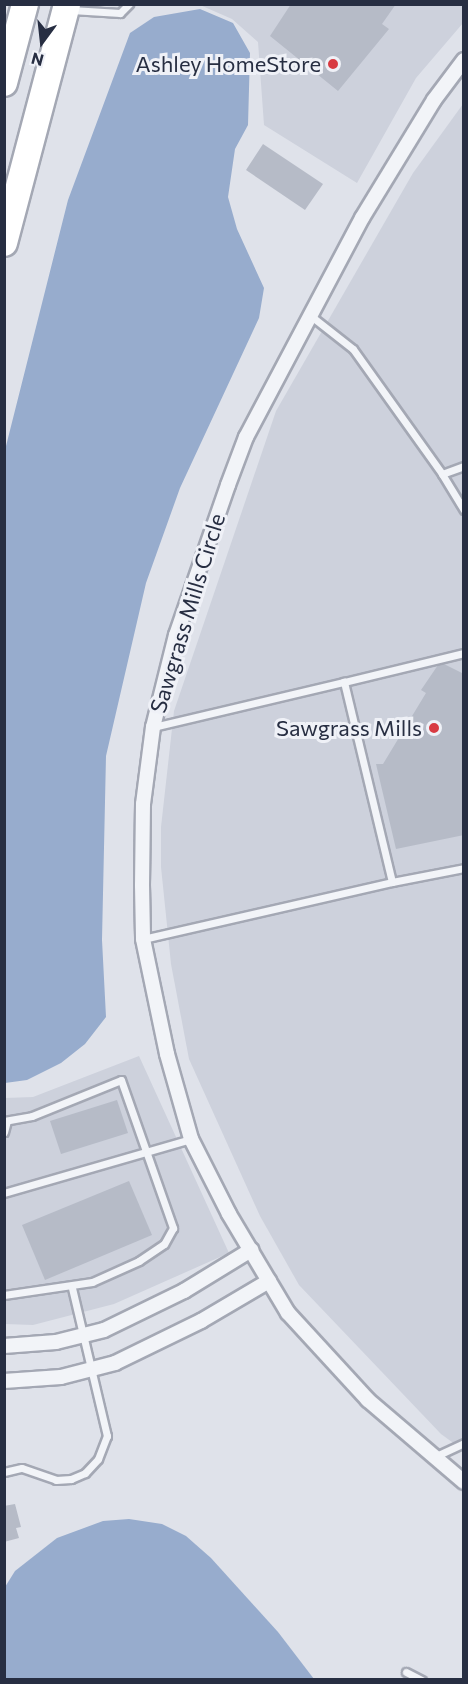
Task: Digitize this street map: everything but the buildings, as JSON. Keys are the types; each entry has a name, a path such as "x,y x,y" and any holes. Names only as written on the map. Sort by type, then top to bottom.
{"highway":[{"path":"4,83 25,4"},
{"path":"4,243 66,7"}],"street":[{"name":"Sawgrass Mills Circle","path":"464,60 434,100 362,218 246,437 176,635 153,727 143,804 143,939 156,1013 191,1139 288,1313 368,1400 432,1459 464,1482"},
{"path":"4,1346 84,1336 128,1320 251,1250"},
{"path":"4,1381 92,1370 142,1352 269,1281"}],"lane":[{"path":"66,7 120,13 129,4"},
{"path":"311,316 353,349 442,474 464,510"},
{"path":"442,474 464,466"},
{"path":"153,727 464,653"},
{"path":"344,682 392,882"},
{"path":"143,939 392,882 464,868"},
{"path":"4,1132 6,1121 32,1116 121,1080 173,1228 164,1244 139,1261 72,1288 4,1295"},
{"path":"4,1193 146,1149 191,1139"},
{"path":"4,1472 22,1468 56,1480 71,1479 86,1473 98,1459 107,1436 72,1288"},
{"path":"432,1459 464,1443"},
{"path":"406,1672 422,1680"}],"shaded area":[{"path":"200,5 463,5 463,23 416,78 357,183 264,125 258,42 232,19"},
{"name":"Sawgrass Mills","path":"463,104 463,1450 441,1434 299,1285 260,1216 189,1059 171,964 161,867 161,827 174,711 276,411 413,173"},
{"path":"139,1056 229,1253 114,1304 33,1325 5,1324 5,1098 33,1097"}],"water":[{"path":"200,9 233,23 250,53 248,125 235,149 228,197 237,229 264,288 259,318 180,488 146,583 106,756 102,940 106,1017 85,1044 61,1063 27,1080 5,1083 5,450 68,200 130,33 154,17"},
{"path":"129,1519 162,1524 186,1536 211,1558 278,1632 314,1679 5,1679 5,1587 15,1571 57,1538 103,1521"}],"place":[{"name":"Ashley HomeStore","path":"333,64"},
{"name":"Sawgrass Mills","path":"434,728"}]}
